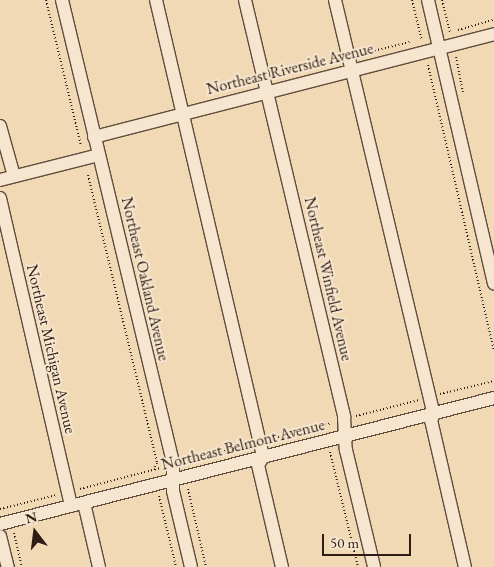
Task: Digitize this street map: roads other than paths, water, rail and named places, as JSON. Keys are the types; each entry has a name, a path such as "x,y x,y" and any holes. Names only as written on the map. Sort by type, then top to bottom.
{"street":[{"name":"Northeast Oakland Avenue","path":"62,0 173,480 191,567"},
{"path":"156,0 263,457 258,465 282,567"},
{"name":"Northeast Winfield Avenue","path":"245,0 346,436 374,567"},
{"path":"334,0 434,414 431,420 465,567"},
{"path":"428,0 494,283"},
{"name":"Northeast Riverside Avenue","path":"94,136 494,34"},
{"path":"0,126 14,176"},
{"path":"0,180 99,155"},
{"name":"Northeast Michigan Avenue","path":"0,198 70,506"},
{"name":"Northeast Belmont Avenue","path":"5,523 494,398"},
{"path":"84,503 99,567"},
{"path":"0,536 8,567"}]}
